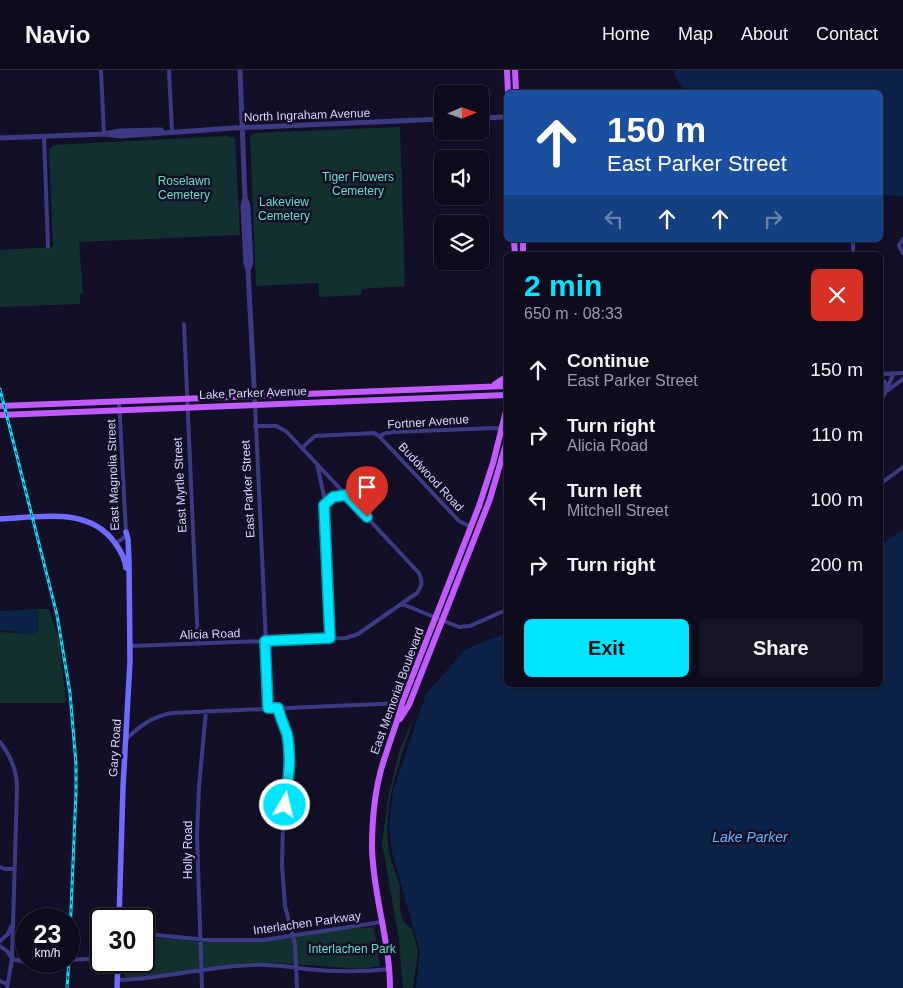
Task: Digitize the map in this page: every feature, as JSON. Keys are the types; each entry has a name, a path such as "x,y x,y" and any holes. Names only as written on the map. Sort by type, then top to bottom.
{"main road":[{"path":"507,70 508,90"},
{"path":"515,70 516,90"},
{"path":"489,386 498,384 504,379"},
{"name":"Lake Parker Avenue","path":"0,406 504,386"},
{"name":"Lake Parker Avenue","path":"0,415 504,395"},
{"name":"East Memorial Boulevard","path":"400,719 402,703 471,527 488,478 504,420"},
{"name":"East Memorial Boulevard","path":"390,988 390,969 374,864 373,816 382,767 400,719 409,705 491,496 504,451"},
{"path":"0,519 73,517 94,524 108,534 116,543 125,561 128,580"},
{"path":"126,532 128,542 128,580"},
{"name":"Gary Road","path":"119,908 120,848 130,646 128,580"},
{"path":"117,988 118,973"}],"street":[{"path":"101,70 104,134"},
{"path":"169,70 172,131"},
{"name":"East Parker Street","path":"240,70 245,198 248,206 251,263 248,270 268,708"},
{"path":"489,118 504,117"},
{"name":"North Ingraham Avenue","path":"0,138 104,134 121,136 242,127 434,119"},
{"path":"44,136 48,247"},
{"path":"903,239 899,246 903,253"},
{"name":"East Myrtle Street","path":"184,324 198,644"},
{"path":"883,376 903,373"},
{"path":"883,397 894,374"},
{"path":"886,391 903,379"},
{"path":"883,380 886,391"},
{"name":"East Magnolia Street","path":"116,543 125,537 126,532 120,401"},
{"path":"255,426 276,426 281,428 346,495"},
{"name":"Fortner Avenue","path":"302,448 313,437 318,435 374,433 379,436 393,432 502,429"},
{"name":"Buddwood Road","path":"379,436 459,521 471,527"},
{"path":"317,464 324,496 330,638"},
{"path":"883,482 903,467"},
{"path":"324,505 333,497 346,495"},
{"name":"Alicia Road","path":"130,646 352,637 402,604 417,593 422,583 419,573 346,495"},
{"path":"402,604 460,627 467,627 504,611"},
{"path":"126,739 140,726 155,717 172,713 402,703"},
{"path":"278,708 290,752 290,768 283,824 282,865 285,906 294,936 296,988"},
{"name":"Holly Road","path":"202,988 197,835 199,786 206,711"},
{"path":"0,742 12,760 17,779 12,959 8,986 0,981"},
{"path":"0,867 14,870"},
{"name":"Interlachen Parkway","path":"155,935 200,940 244,941 294,936 319,930 382,922"},
{"path":"0,941 8,934 12,925"},
{"path":"0,946 8,952 12,959 15,960"},
{"path":"118,980 156,978 201,970 252,965 339,971 390,969"}],"green space":[{"path":"400,127 405,286 362,289 361,295 319,297 318,283 256,286 250,137 254,133"},
{"name":"Roselawn Cemetery","path":"227,136 235,138 240,235 79,242 83,293 80,293 80,304 0,307 0,250 53,247 49,149 53,145"},
{"path":"37,609 49,609 59,640 66,703 0,703 0,632 31,634 39,631"},
{"path":"414,717 398,766 390,799 387,833 389,851 399,884 401,914 403,920 412,929 418,951 413,988 403,988 399,940 382,842 389,793 400,749"},
{"name":"Interlachen Park","path":"374,927 380,966 360,969 281,963 247,963 162,975 125,978 124,973 155,973 155,938 209,942 242,942 275,940 325,931"}],"water":[{"path":"675,70 903,70 903,196 883,195 883,90 683,90 674,74"},
{"name":"Lake Parker","path":"903,530 903,988 416,988 420,951 392,852 389,825 393,791 426,694 466,649 504,634 504,687 883,687 883,543"},
{"path":"37,609 39,631 31,634 0,630 0,611"}],"railway":[{"path":"0,389 57,615 70,693 76,764 71,908"},
{"path":"67,988 68,973"}],"route":[{"path":"285,805 290,768 290,752 278,708 268,708 265,641 330,638 324,505 333,497 346,495 367,517"}],"park label":[{"name":"Tiger Flowers Cemetery","path":"358,184"},
{"name":"Lakeview Cemetery","path":"284,209"}]}
